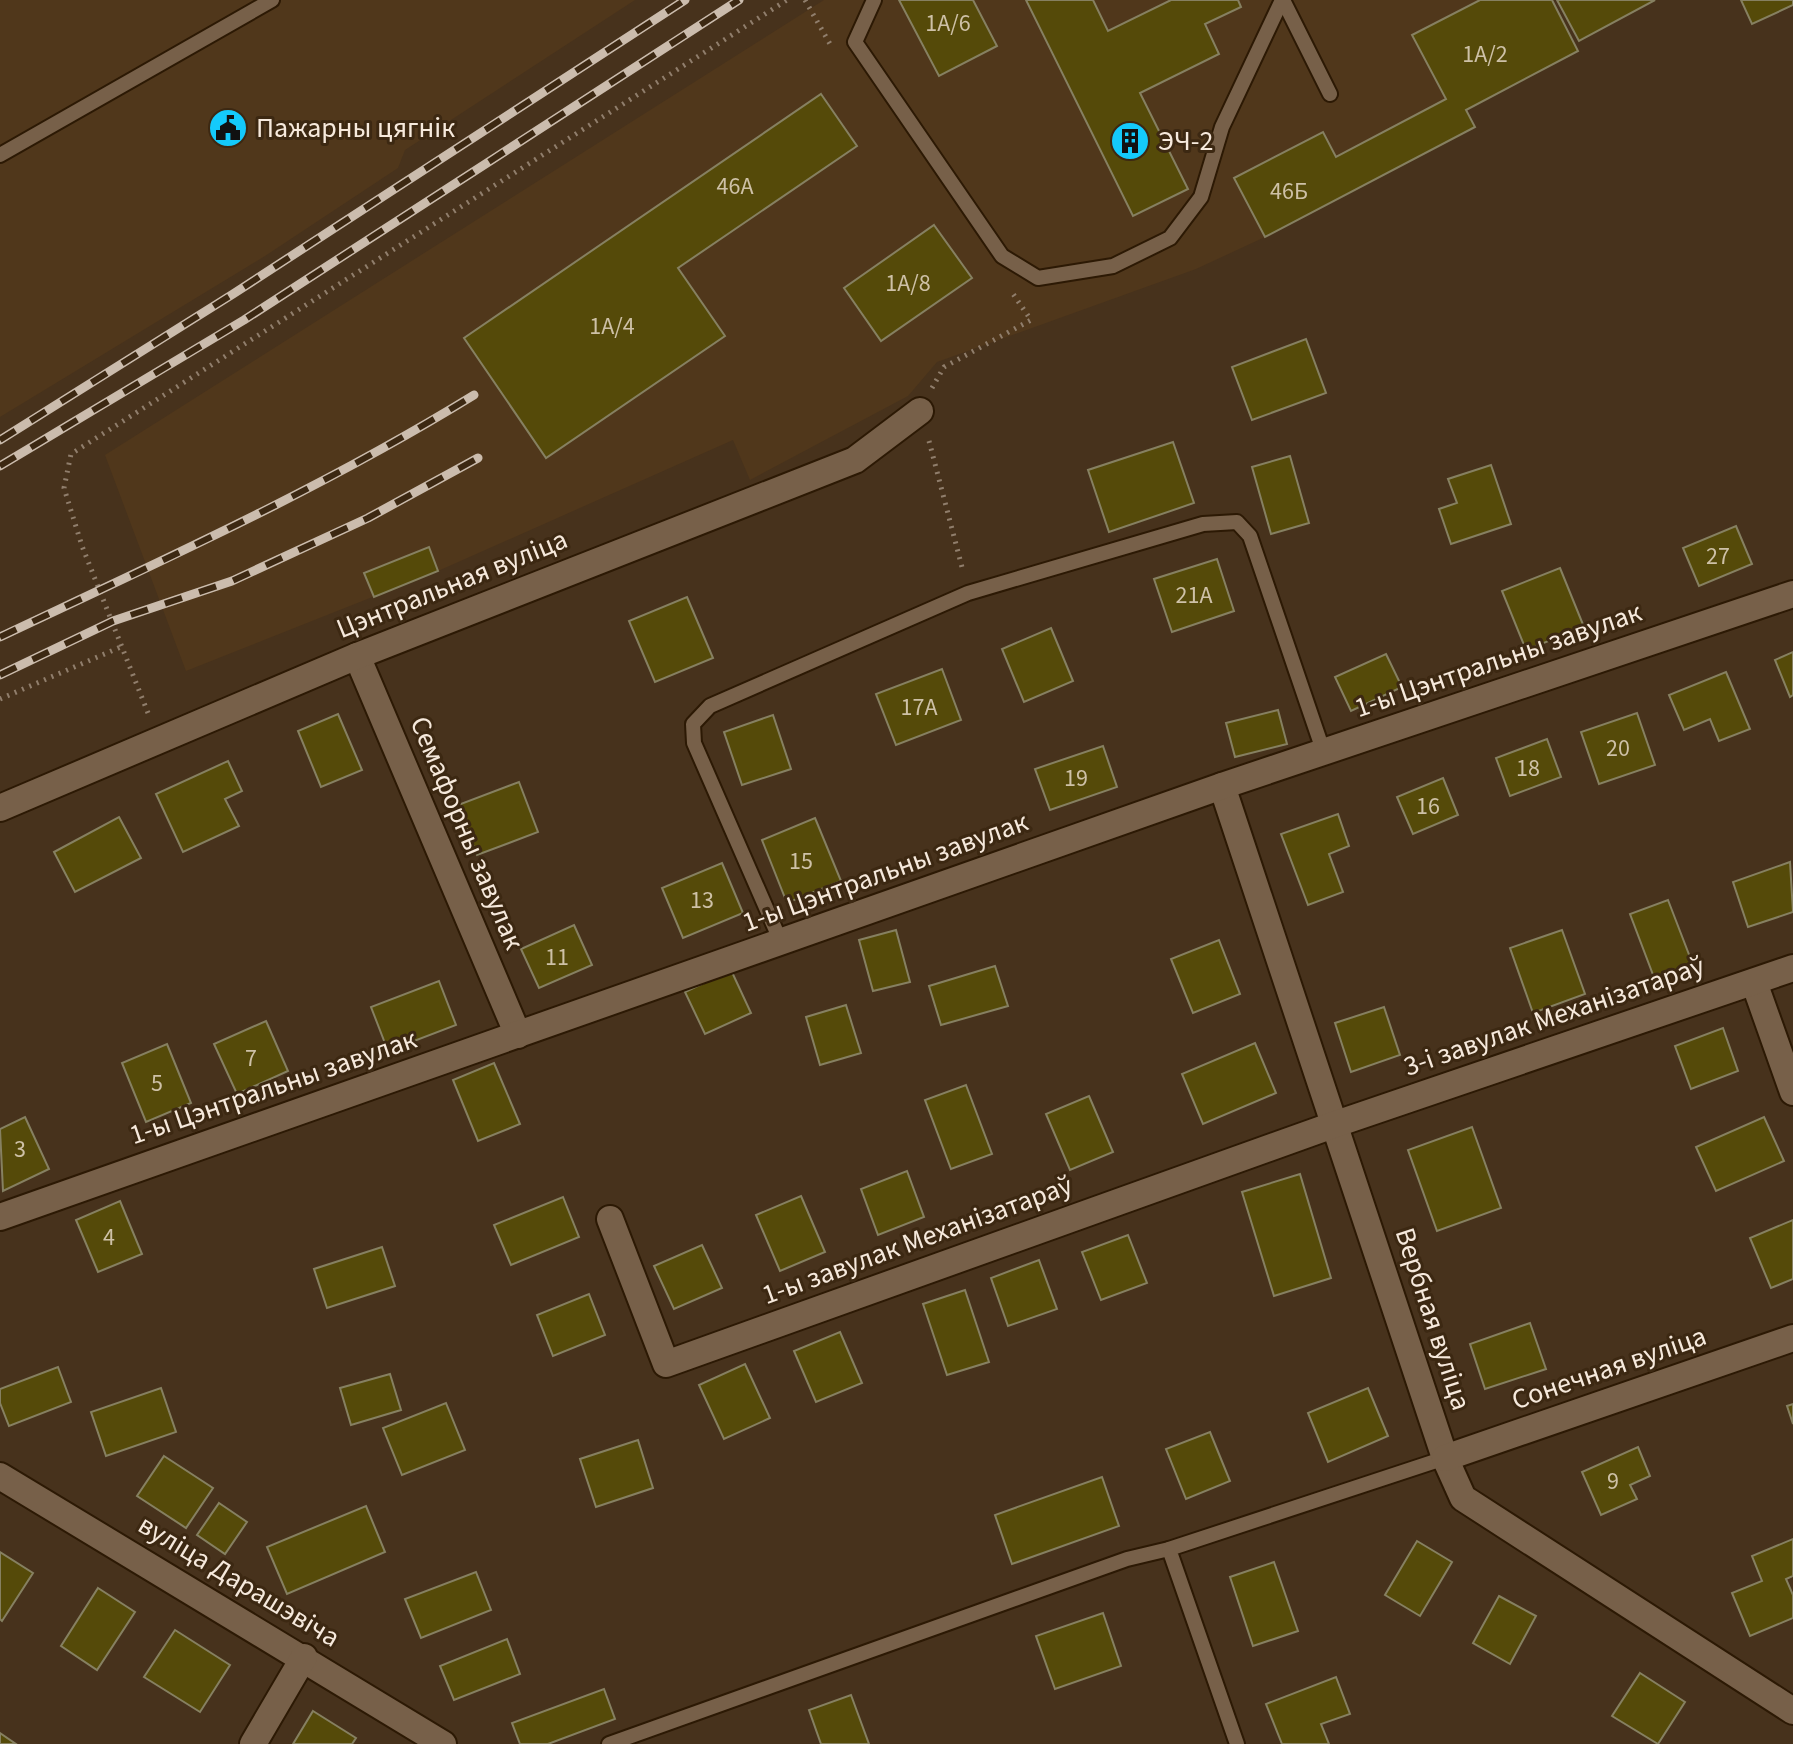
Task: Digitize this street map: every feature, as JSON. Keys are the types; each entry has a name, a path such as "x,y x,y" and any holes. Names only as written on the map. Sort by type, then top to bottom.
{"street":[{"name":"Цэнтральная вуліца","path":"0,808 357,656 855,460 920,411"},
{"name":"1-ы Цэнтральны завулак","path":"0,1217 1222,786 1793,594"},
{"name":"Семафорны завулак","path":"357,656 518,1035"},
{"name":"Вербная вуліца","path":"1222,786 1445,1458 1463,1498 1793,1711"},
{"name":"3-і завулак Механізатараў","path":"1336,1124 1793,968"},
{"path":"1754,982 1793,1092"},
{"name":"1-ы завулак Механізатараў","path":"610,1219 666,1364 1336,1124"},
{"name":"Сонечная вуліца","path":"1445,1458 1793,1338"},
{"name":"вуліца Дарашэвіча","path":"0,1476 304,1657 443,1744"},
{"path":"253,1744 304,1657"}],"lane":[{"path":"0,155 272,0"},
{"path":"874,0 855,42 1002,256 1038,278 1113,266 1170,238 1201,197 1222,127 1283,0"},
{"path":"1283,0 1330,94"},
{"path":"781,942 694,743 693,724 710,706 968,593 1203,524 1237,522 1250,536 1324,753"},
{"path":"609,1744 1127,1559 1169,1549 1445,1458"},
{"path":"1169,1549 1237,1744"}],"path":[{"path":"158,740 82,546 64,488 71,454 787,0"},
{"path":"968,593 942,481 920,411 944,367 1031,320 1008,286"},
{"path":"0,699 123,646"}],"shaded area":[{"path":"0,0 635,0 405,150 398,168 265,256 0,417"},
{"path":"824,0 1552,0 1578,51 1466,110 1475,127 1265,237 1196,269 937,362 908,396 750,480 733,440 438,571 186,671 105,455"}],"building":[{"path":"899,0 973,0 997,46 939,76"},
{"name":"ЭЧ-2","path":"1026,0 1093,0 1108,31 1171,0 1238,0 1241,7 1205,24 1219,54 1140,93 1188,189 1133,216"},
{"path":"1480,0 1552,0 1578,51 1466,110 1475,127 1265,237 1234,178 1323,132 1336,157 1446,99 1412,35"},
{"path":"1557,0 1655,0 1579,41"},
{"path":"1741,0 1793,0 1793,5 1752,24"},
{"path":"821,94 857,146 678,268 725,336 546,458 464,338"},
{"path":"934,225 972,278 881,341 844,288"},
{"path":"1306,339 1326,393 1252,420 1232,367"},
{"path":"1173,442 1194,503 1109,532 1088,470"},
{"path":"1290,456 1309,523 1271,534 1252,467"},
{"path":"1491,465 1511,524 1451,544 1439,509 1457,503 1448,479"},
{"path":"1736,526 1752,564 1699,586 1683,548"},
{"path":"429,547 438,571 374,597 364,573"},
{"path":"1217,559 1234,611 1172,632 1154,579"},
{"path":"1560,568 1584,627 1526,650 1502,591"},
{"path":"687,597 713,658 655,682 629,621"},
{"path":"1051,628 1073,681 1024,702 1002,649"},
{"path":"1793,652 1793,695 1790,697 1775,660"},
{"path":"1386,654 1402,687 1351,711 1335,677"},
{"path":"942,669 961,720 896,745 876,694"},
{"path":"1726,672 1750,729 1719,741 1710,719 1684,730 1669,695"},
{"path":"1278,710 1287,744 1235,757 1226,723"},
{"path":"1637,713 1655,765 1599,784 1581,732"},
{"path":"338,714 362,770 321,787 298,731"},
{"path":"773,715 791,769 742,785 724,732"},
{"path":"1547,739 1561,777 1510,796 1496,758"},
{"path":"1103,746 1117,787 1050,810 1035,769"},
{"path":"228,761 242,791 225,799 239,826 183,852 156,794"},
{"path":"1443,778 1458,815 1413,834 1397,797"},
{"path":"519,782 538,832 477,855 458,805"},
{"path":"1338,814 1349,846 1329,854 1343,892 1308,905 1281,834"},
{"path":"119,817 141,858 75,892 54,852"},
{"path":"815,818 841,881 787,903 762,840"},
{"path":"1790,862 1793,912 1748,927 1733,882"},
{"path":"722,863 743,913 683,938 662,888"},
{"path":"1668,900 1693,965 1655,980 1630,914"},
{"path":"574,925 592,965 539,988 521,949"},
{"path":"896,930 910,982 873,991 859,940"},
{"path":"1562,930 1585,994 1533,1013 1510,948"},
{"path":"1219,940 1240,994 1193,1013 1171,959"},
{"path":"995,966 1008,1006 941,1025 929,986"},
{"path":"731,970 751,1013 705,1034 685,992"},
{"path":"439,981 456,1025 388,1051 371,1007"},
{"path":"846,1005 861,1053 820,1065 806,1017"},
{"path":"1384,1007 1400,1055 1351,1072 1335,1023"},
{"path":"266,1021 288,1071 237,1094 214,1044"},
{"path":"1723,1028 1738,1071 1691,1089 1675,1046"},
{"path":"1255,1043 1276,1093 1203,1124 1182,1074"},
{"path":"167,1044 191,1103 146,1122 122,1063"},
{"path":"494,1063 520,1124 478,1141 453,1080"},
{"path":"966,1085 992,1154 951,1169 925,1100"},
{"path":"1089,1096 1113,1152 1070,1170 1046,1114"},
{"path":"25,1117 49,1169 3,1191 0,1129"},
{"path":"1764,1117 1784,1161 1716,1191 1696,1147"},
{"path":"1472,1127 1501,1208 1437,1231 1408,1150"},
{"path":"907,1171 924,1217 878,1235 861,1189"},
{"path":"1300,1174 1331,1278 1274,1296 1242,1192"},
{"path":"801,1196 825,1252 780,1271 756,1215"},
{"path":"563,1197 579,1237 511,1265 494,1225"},
{"path":"120,1201 142,1254 98,1272 76,1220"},
{"path":"1793,1220 1793,1279 1771,1288 1750,1238"},
{"path":"1128,1235 1147,1283 1101,1300 1082,1252"},
{"path":"702,1245 722,1288 674,1309 654,1266"},
{"path":"382,1247 395,1286 327,1308 314,1269"},
{"path":"1039,1260 1057,1309 1008,1326 991,1278"},
{"path":"965,1290 989,1362 947,1375 923,1304"},
{"path":"589,1294 605,1335 553,1356 537,1315"},
{"path":"1530,1323 1546,1369 1485,1389 1470,1344"},
{"path":"840,1332 862,1383 816,1402 794,1351"},
{"path":"745,1364 770,1418 724,1439 699,1385"},
{"path":"58,1367 71,1402 9,1426 0,1403 0,1389"},
{"path":"390,1374 401,1410 351,1425 340,1388"},
{"path":"161,1388 176,1432 106,1456 91,1412"},
{"path":"1368,1388 1388,1436 1328,1462 1308,1413"},
{"path":"446,1403 465,1450 402,1475 383,1428"},
{"path":"1793,1404 1793,1424 1787,1406"},
{"path":"1210,1432 1230,1481 1186,1499 1166,1449"},
{"path":"638,1440 653,1488 596,1507 580,1459"},
{"path":"1638,1447 1650,1476 1630,1485 1637,1499 1601,1515 1582,1472"},
{"path":"164,1456 213,1488 186,1528 137,1496"},
{"path":"1102,1477 1119,1526 1012,1564 995,1515"},
{"path":"219,1503 247,1522 225,1554 197,1535"},
{"path":"366,1506 385,1552 287,1594 267,1547"},
{"path":"1793,1539 1793,1576 1786,1579 1793,1595 1793,1618 1750,1636 1732,1593 1762,1581 1752,1556"},
{"path":"1417,1541 1452,1562 1420,1616 1385,1595"},
{"path":"0,1552 33,1573 2,1621 0,1619"},
{"path":"1274,1562 1298,1631 1253,1646 1230,1577"},
{"path":"476,1572 491,1610 421,1638 405,1599"},
{"path":"98,1588 135,1612 97,1670 61,1646"},
{"path":"1499,1596 1536,1616 1510,1664 1473,1643"},
{"path":"1103,1613 1121,1666 1055,1689 1036,1636"},
{"path":"175,1630 230,1665 200,1712 144,1677"},
{"path":"507,1639 520,1674 454,1700 440,1666"},
{"path":"1640,1673 1685,1702 1658,1744 1612,1716"},
{"path":"1336,1677 1350,1714 1321,1724 1329,1744 1282,1744 1266,1704"},
{"path":"604,1689 615,1719 548,1744 520,1744 512,1723"},
{"path":"851,1695 869,1744 821,1744 809,1710"},
{"path":"313,1711 356,1738 352,1744 293,1744"},
{"path":"0,1733 16,1744 0,1744"}],"railway":[{"path":"0,440 233,294 685,0"},
{"path":"0,466 244,320 739,0"},
{"path":"0,637 300,492 474,395"},
{"path":"0,675 113,621 232,581 368,518 478,458"}],"place":[{"name":"Пажарны цягнік","path":"228,128"},
{"name":"ЭЧ-2","path":"1130,141"}]}
